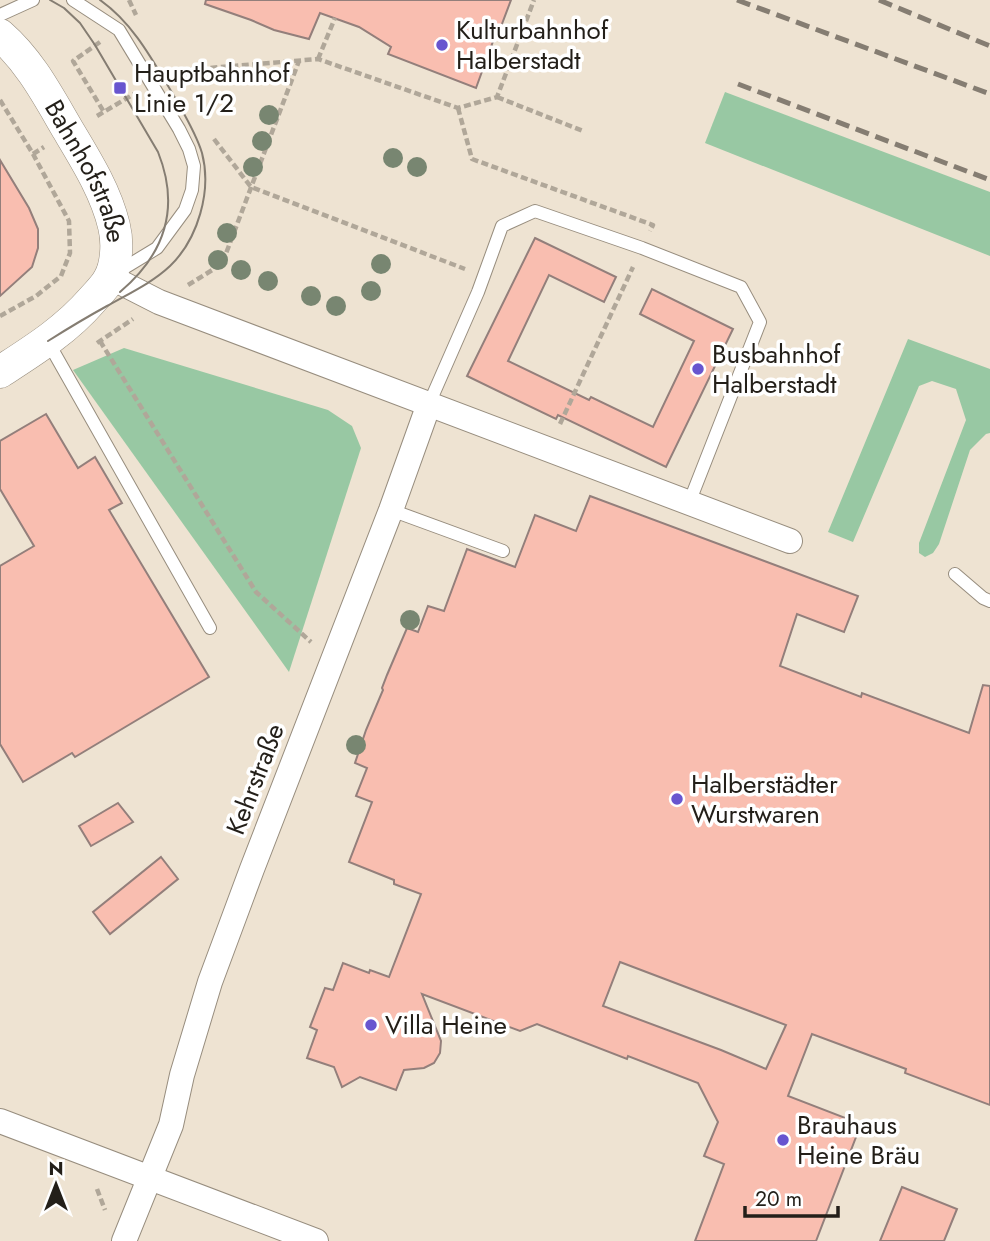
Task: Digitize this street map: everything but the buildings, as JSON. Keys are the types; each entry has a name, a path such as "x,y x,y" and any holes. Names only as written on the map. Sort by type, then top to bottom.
{"street":[{"name":"Bahnhofstraße","path":"0,35 24,60 69,132 110,212 116,244 110,277 76,317 48,341 0,372"},
{"path":"110,277 159,302 790,541"},
{"name":"Kehrstraße","path":"124,1241 171,1125 182,1075 210,982 429,404"},
{"path":"0,1121 316,1241"}],"lane":[{"path":"0,15 33,0"},
{"path":"73,0 119,30 179,129 194,166 192,190 185,210 157,248 110,277"},
{"path":"429,404 502,226 535,211 642,248 741,287 760,322 689,503"},
{"path":"48,341 210,628"},
{"path":"391,510 503,551"},
{"path":"955,574 990,601"}],"path":[{"path":"104,112 73,61 137,18 129,0"},
{"path":"497,97 534,0"},
{"path":"318,59 335,18"},
{"path":"33,154 173,71 318,59 458,108 497,97 583,131"},
{"path":"159,302 222,264 299,61"},
{"path":"0,100 69,221 70,253 61,276 36,296 0,316"},
{"path":"458,108 472,159 653,225 549,449"},
{"path":"214,139 251,187 483,276"},
{"path":"100,341 256,592 309,641 335,654"},
{"path":"94,1180 105,1214"}],"green space":[{"path":"725,92 990,192 990,256 705,143"},
{"path":"908,339 990,369 990,433 970,450 939,544 933,553 925,557 919,553 919,543 966,420 956,389 932,381 919,386 853,542 828,532"},
{"path":"124,348 328,410 352,426 361,448 289,672 73,370"}],"tram line":[{"path":"50,0 64,8 80,23 95,45 158,152 165,172 168,210 158,246 148,262 120,292"},
{"path":"48,341 148,283 170,266 188,242 204,198 205,168 190,124 142,44 123,20 100,0"}],"railway":[{"path":"737,0 990,94"},
{"path":"879,0 990,46"},
{"path":"738,84 990,180"}],"place":[{"name":"Kulturbahnhof Halberstadt","path":"442,45"},
{"name":"Hauptbahnhof Linie 1/2","path":"120,88"},
{"name":"Busbahnhof Halberstadt","path":"698,369"},
{"name":"Halberstädter Wurstwaren","path":"677,799"},
{"name":"Villa Heine","path":"371,1025"},
{"name":"Brauhaus Heine Bräu","path":"783,1140"}]}
